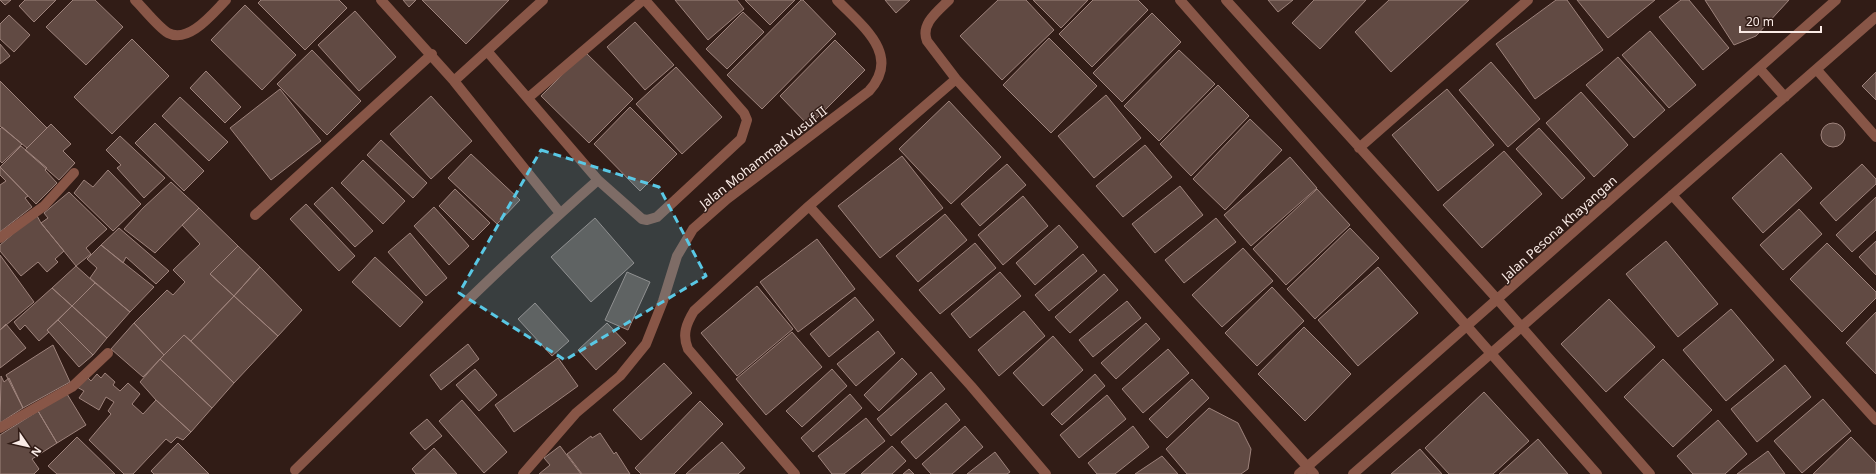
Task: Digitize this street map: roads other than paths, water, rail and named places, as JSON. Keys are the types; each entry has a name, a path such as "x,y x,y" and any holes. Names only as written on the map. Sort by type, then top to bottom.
{"street":[{"path":"135,0 168,33 177,34 189,33 226,0"},
{"path":"382,0 432,54 560,213"},
{"path":"454,81 543,0"},
{"path":"487,50 598,180 642,219 652,219 657,217 742,139 747,120 744,113 644,0 528,98"},
{"name":"Jalan Mohammad Yusuf II","path":"523,474 576,413 620,376 646,344 663,301 677,256 693,229 727,199 869,92 878,82 883,62 880,49 865,29 836,0"},
{"path":"949,0 928,23 924,34 956,80 1311,470"},
{"path":"1180,0 1597,474"},
{"path":"1226,0 1498,300 1650,474"},
{"path":"1359,148 1528,0"},
{"name":"Jalan Pesona Khayangan","path":"1299,474 1311,470 1468,326 1836,0"},
{"path":"1353,474 1876,18"},
{"path":"255,215 432,54"},
{"path":"1759,68 1785,97"},
{"path":"1817,70 1876,137"},
{"path":"795,474 688,349 684,336 687,323 694,311 810,206 956,80"},
{"path":"0,238 44,206 74,173"},
{"path":"294,470 560,213 598,180"},
{"path":"1672,195 1876,420"},
{"path":"810,206 971,386 1046,474"},
{"path":"0,428 72,387 108,353"}]}
